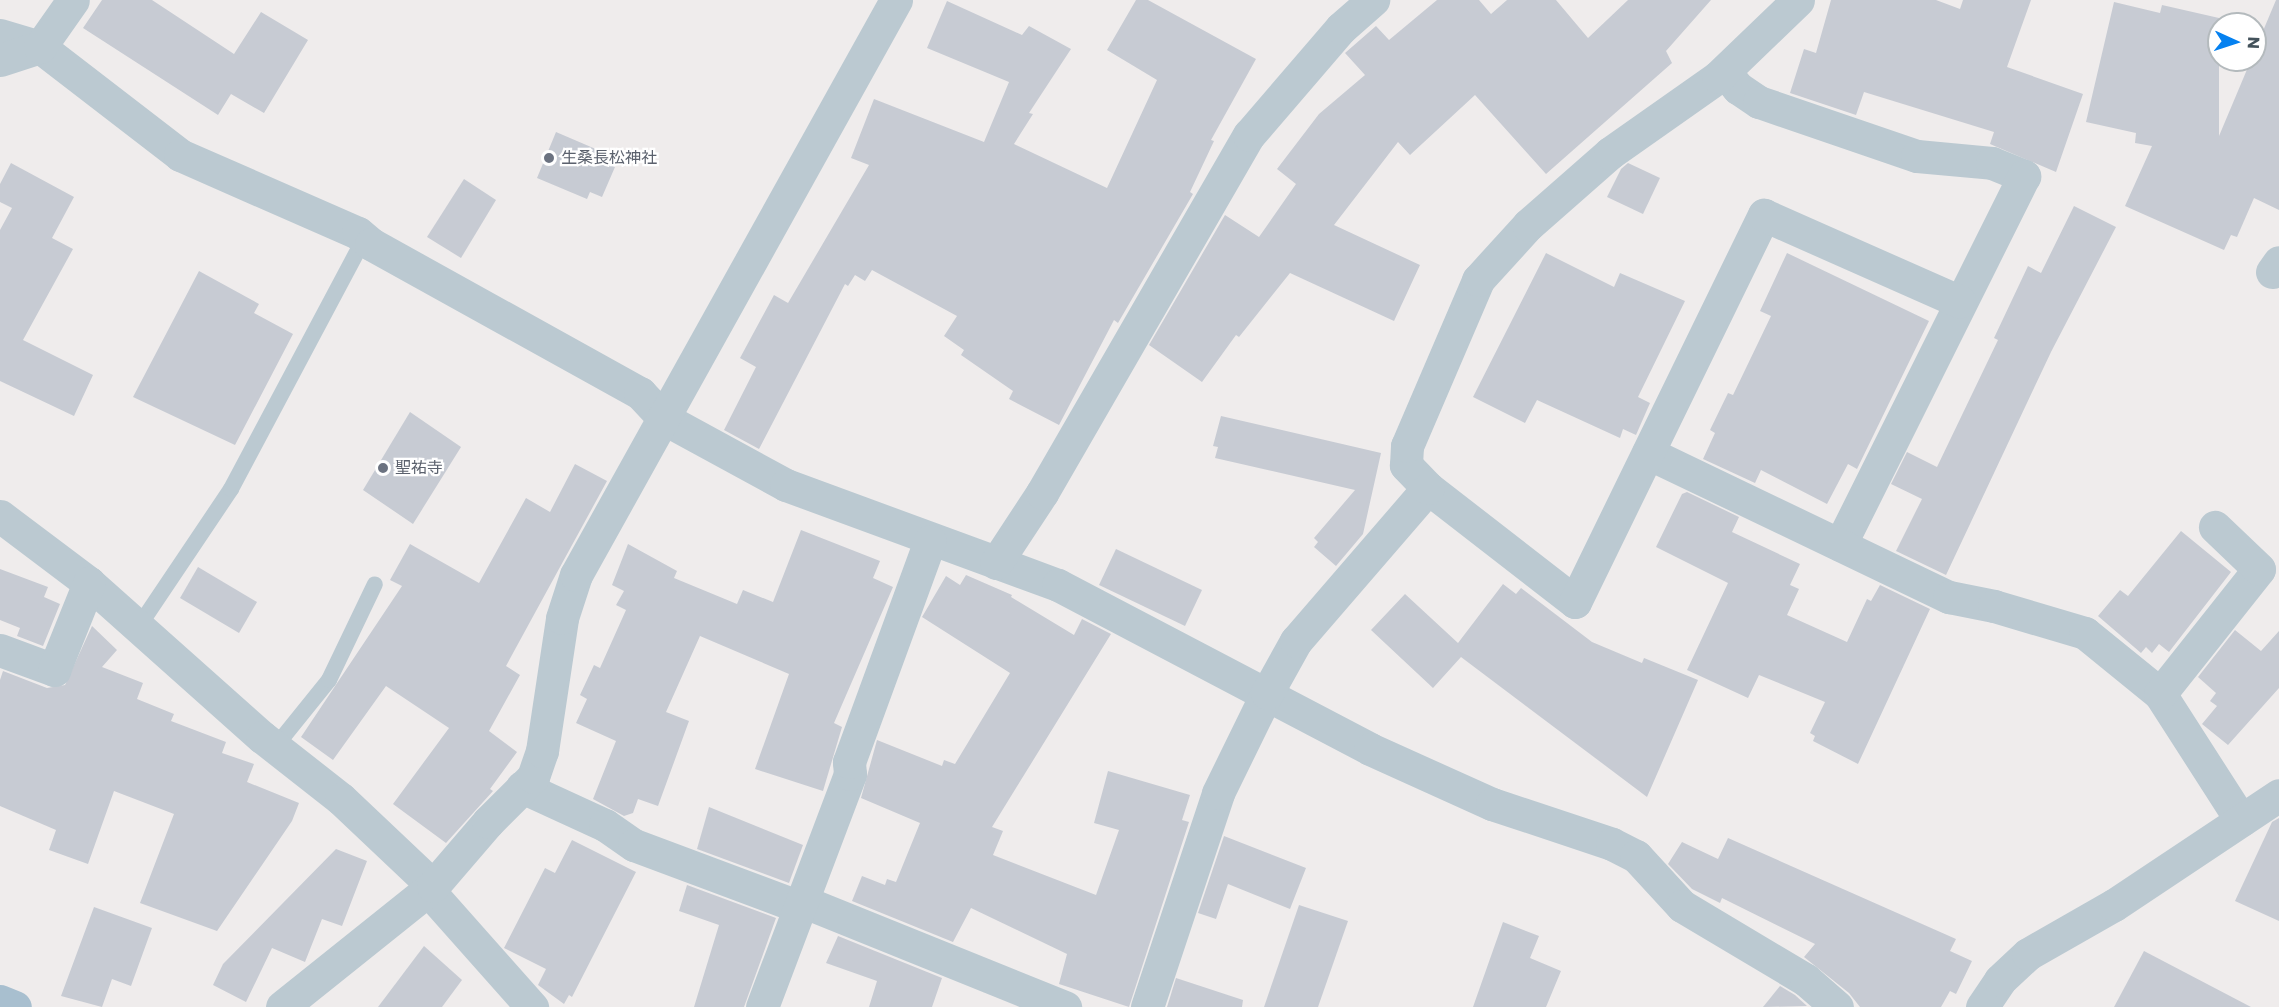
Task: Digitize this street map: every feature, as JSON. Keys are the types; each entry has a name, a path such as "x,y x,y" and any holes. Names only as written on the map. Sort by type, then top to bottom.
{"main road":[{"path":"0,1001 15,1007"}],"street":[{"path":"0,60 40,47 73,0"},
{"path":"282,1007 430,888 533,777 542,751 562,618 576,575 896,0"},
{"path":"996,563 1042,493 1249,135 1333,36 1372,0"},
{"path":"1798,0 1725,72 1610,153 1528,225 1479,280 1407,446 1406,465 1428,488 1575,602 1764,215 1960,302"},
{"path":"0,35 40,47 180,155 364,239 640,393 663,418 799,491 1097,602 1370,749 1482,799 1612,844 1636,856 1682,906 1806,980 1837,1007"},
{"path":"1725,72 1738,88 1759,102 1917,156 1992,163 2024,176 1840,545"},
{"path":"1648,453 1949,597 1994,606 2085,633 2160,694 2241,820"},
{"path":"1148,1007 1218,793 1267,693 1296,641 1428,488"},
{"path":"0,516 89,583 275,747 341,799 430,888 532,1007"},
{"path":"2160,694 2259,569 2215,527"},
{"path":"762,1007 850,774 849,762 930,541"},
{"path":"0,651 54,670 89,583"},
{"path":"522,788 605,825 634,845 801,904 1065,1007"},
{"path":"1982,1007 2000,980 2028,954 2114,904 2279,795"}],"lane":[{"path":"139,626 231,489 364,239"},
{"path":"275,747 329,680 375,584"}],"building":[{"path":"102,0 152,0 234,54 261,12 308,40 264,113 231,94 218,115 83,28"},
{"path":"1136,0 1148,0 1256,59 1211,140 1214,141 1190,192 1193,194 1118,323 1114,320 1059,425 1009,399 1013,391 961,355 964,350 944,336 957,316 872,270 865,281 855,275 848,286 845,284 759,449 724,430 756,367 740,358 774,295 788,303 869,165 851,158 874,99 984,142 1009,82 927,48 947,1 1022,35 1029,26 1071,49 1029,113 1033,114 1014,144 1107,188 1157,80 1107,50"},
{"path":"1437,0 1479,0 1491,14 1507,0 1556,0 1588,38 1628,0 1711,0 1666,51 1672,63 1546,174 1475,95 1410,155 1398,142 1334,225 1420,265 1394,321 1290,273 1239,337 1236,335 1202,382 1149,345 1225,215 1259,237 1296,184 1277,169 1319,114 1365,75 1345,53 1376,26 1389,40"},
{"path":"1831,0 1936,0 1960,9 1963,0 2031,0 2007,67 2083,94 2056,172 1990,144 1994,132 1864,92 1856,115 1790,93 1804,49 1816,53"},
{"path":"2276,0 2279,0 2279,210 2254,198 2237,237 2231,235 2224,250 2125,206 2152,146 2135,143 2136,133 2086,122 2114,2 2160,13 2162,5 2207,15 2207,72 2219,72 2219,136 2246,72 2267,72 2267,21"},
{"path":"556,132 605,153 601,162 615,167 602,197 590,192 587,199 537,178"},
{"path":"11,163 74,197 52,238 73,249 23,340 93,375 74,416 0,381 0,230 12,208 0,202 0,184"},
{"path":"1628,163 1660,178 1643,214 1607,197 1621,169"},
{"path":"464,179 496,200 461,258 427,237"},
{"path":"2074,206 2116,227 2051,352 1946,575 1896,551 1922,499 1891,484 1907,452 1937,467 1998,340 1994,338 2028,266 2041,273"},
{"path":"1546,253 1614,287 1620,273 1685,301 1638,397 1650,403 1636,435 1623,429 1620,438 1537,400 1525,423 1473,397"},
{"path":"1787,253 1929,321 1857,469 1848,464 1827,504 1761,470 1755,483 1703,459 1715,433 1710,430 1728,393 1733,395 1771,316 1760,311"},
{"path":"199,271 259,304 254,313 293,334 235,445 133,397"},
{"path":"410,412 461,447 413,524 363,490"},
{"path":"1221,416 1381,453 1363,534 1336,566 1314,547 1318,542 1314,538 1355,490 1215,458 1218,447 1213,446"},
{"path":"575,464 607,481 506,666 520,675 489,731 517,752 490,789 493,791 446,843 393,804 449,728 386,686 333,760 301,737 402,586 390,580 410,544 479,583 526,498 550,512"},
{"path":"1687,492 1739,517 1732,532 1800,564 1790,585 1799,589 1787,615 1847,642 1867,599 1871,601 1880,585 1930,609 1858,764 1813,741 1815,736 1810,733 1825,702 1759,675 1748,698 1687,670 1728,583 1656,547 1682,494"},
{"path":"801,530 880,561 873,578 893,587 834,723 842,727 823,791 755,769 789,674 700,636 666,712 689,721 658,806 638,799 633,813 624,816 593,799 616,741 576,723 587,699 580,695 594,665 600,668 626,610 616,605 624,591 612,585 628,544 677,571 674,578 737,604 743,590 773,602"},
{"path":"2181,531 2231,572 2169,652 2159,644 2152,653 2146,647 2141,653 2098,616 2120,590 2128,596"},
{"path":"1116,549 1202,590 1185,626 1099,585"},
{"path":"198,567 257,602 239,633 180,598"},
{"path":"0,569 48,587 44,597 60,604 43,646 17,636 20,628 0,620"},
{"path":"966,575 1012,595 1011,597 1074,635 1082,619 1111,634 992,827 1003,831 993,855 1096,895 1119,830 1094,823 1108,771 1190,795 1182,820 1189,822 1129,1007 1059,984 1067,954 971,908 953,942 852,901 862,876 885,885 887,879 896,882 920,823 861,798 877,740 942,766 944,760 955,764 1010,673 922,617 946,576 960,585"},
{"path":"1503,584 1516,594 1521,588 1592,642 1642,663 1644,658 1698,680 1647,797 1461,657 1433,688 1371,630 1405,594 1458,643"},
{"path":"92,626 117,650 102,667 143,683 137,699 174,714 171,721 226,742 222,753 254,764 247,782 299,803 292,821 217,931 140,903 174,814 114,791 88,864 49,850 56,830 0,806 0,680 3,671 47,688 65,685"},
{"path":"2235,630 2261,651 2279,631 2279,688 2228,745 2202,724 2217,706 2210,701 2216,693 2198,677"},
{"path":"709,807 803,845 789,883 697,849"},
{"path":"2279,818 2279,921 2235,901 2272,822"},
{"path":"1224,836 1306,868 1290,909 1228,884 1216,919 1198,913"},
{"path":"1728,838 1956,939 1950,951 1972,961 1956,994 1950,991 1941,1007 1860,1007 1849,993 1804,957 1815,944 1722,898 1720,903 1692,889 1668,864 1682,842 1718,859"},
{"path":"572,840 636,872 572,997 569,995 564,1004 538,985 546,969 504,948 545,868 555,873"},
{"path":"336,849 367,861 342,926 322,919 305,962 272,948 246,1002 213,985 223,964"},
{"path":"687,885 776,918 744,1007 694,1007 719,925 679,911"},
{"path":"1299,905 1348,921 1318,1007 1264,1007"},
{"path":"94,907 152,928 131,986 112,979 102,1007 61,996"},
{"path":"1503,922 1539,936 1530,958 1561,971 1546,1007 1473,1007"},
{"path":"838,936 942,978 932,1007 869,1007 877,981 826,963"},
{"path":"424,946 462,980 442,1007 378,1007"},
{"path":"2144,951 2251,1007 2114,1007"},
{"path":"1176,978 1243,1000 1242,1007 1167,1007"},
{"path":"1780,986 1795,995 1807,1006 1763,1007"}],"place":[{"name":"生桑長松神社","path":"549,158"},
{"name":"聖祐寺","path":"383,468"}]}
